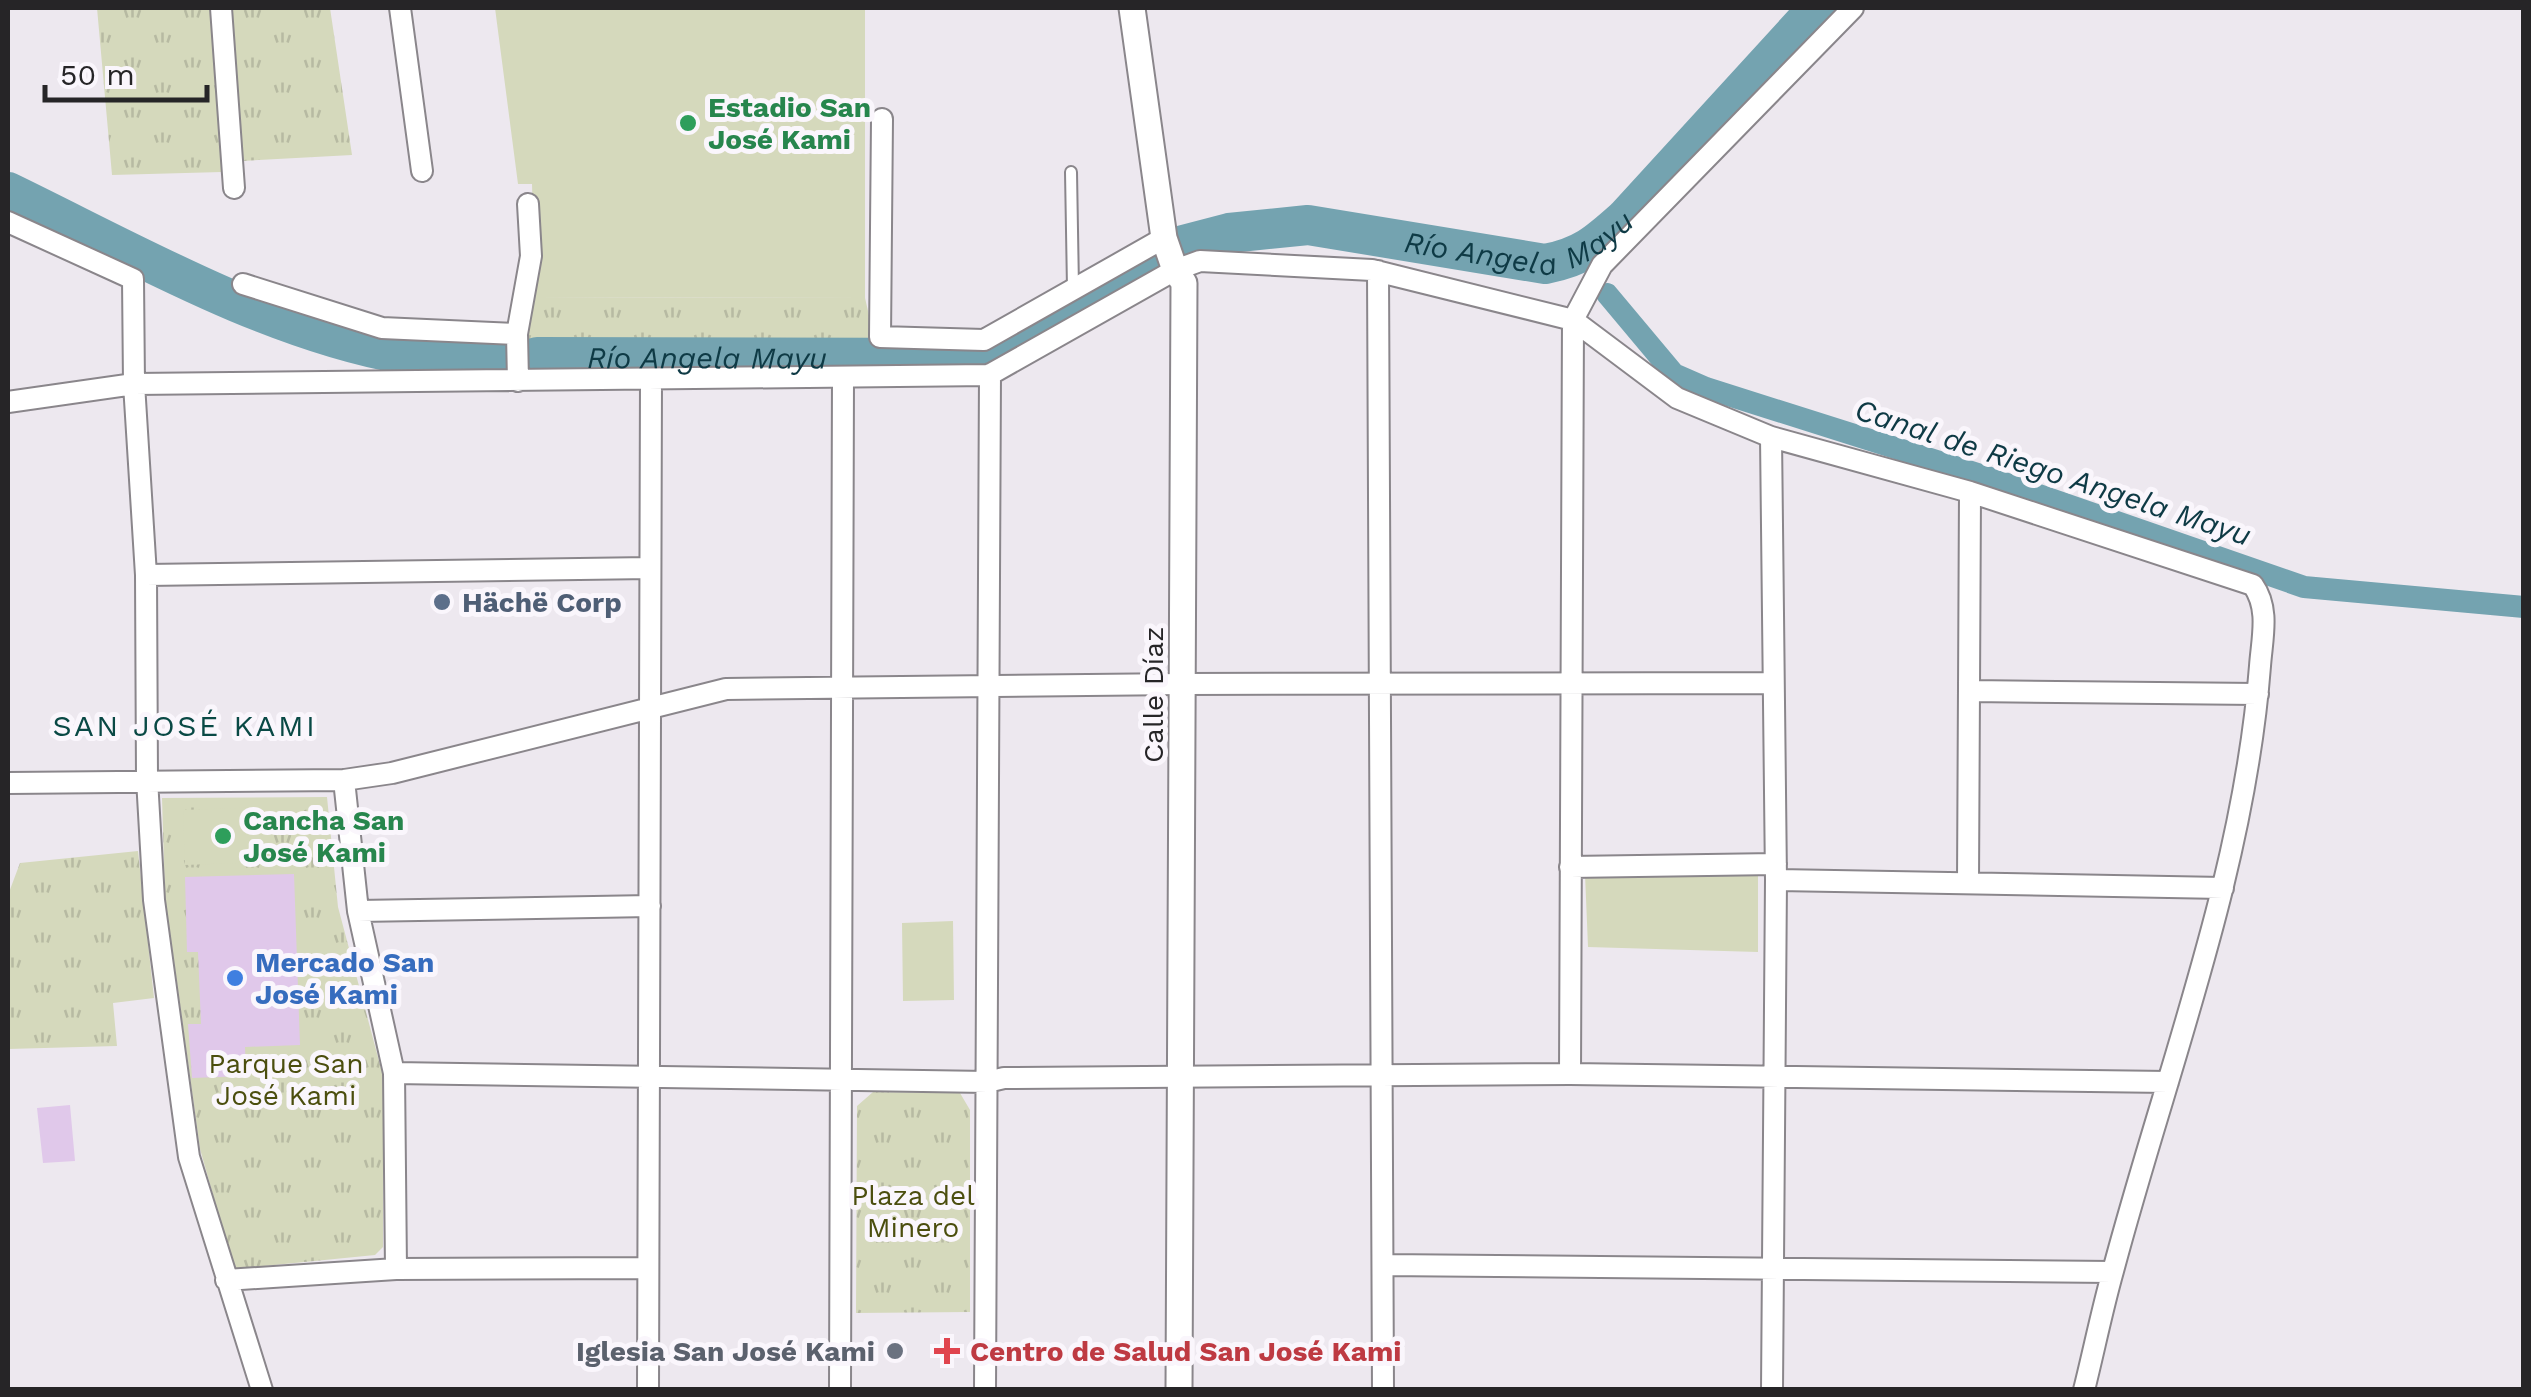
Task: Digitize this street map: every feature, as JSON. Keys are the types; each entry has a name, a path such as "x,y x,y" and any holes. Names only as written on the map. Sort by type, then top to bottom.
{"street":[{"path":"221,8 234,188"},
{"path":"400,8 422,171"},
{"name":"Calle Díaz","path":"1132,8 1164,238 1184,283 1180,1390"},
{"path":"1570,1074 1573,320 1602,265 1853,8"},
{"path":"882,120 880,337 984,340 1164,238"},
{"path":"518,382 517,334 531,256 528,204"},
{"path":"8,222 133,279 154,900 189,1157 262,1390"},
{"path":"8,402 134,384 990,374 1175,270 1200,261 1378,271 1573,320 1677,398 1772,437 1970,492 2253,585 2264,610 2258,694 2244,792 2223,888 2112,1272 2084,1390"},
{"path":"1378,271 1383,1390"},
{"path":"243,284 382,328 517,334"},
{"path":"986,1390 990,374"},
{"path":"840,1390 844,377"},
{"path":"648,1390 651,379"},
{"path":"1772,437 1776,872 1772,1390"},
{"path":"1968,883 1970,492"},
{"path":"146,575 650,568"},
{"path":"8,782 344,780 392,773 726,689 1772,683"},
{"path":"1970,690 2258,694"},
{"path":"344,780 358,911 394,1073 396,1269"},
{"path":"1570,866 1968,883 2223,888"},
{"path":"358,911 650,906"},
{"path":"394,1073 987,1082 1004,1078 1570,1074 2168,1082"},
{"path":"1383,1264 2112,1272"},
{"path":"226,1280 396,1269 648,1268"}],"lane":[{"path":"1071,172 1073,288"}],"green space":[{"path":"97,8 211,8 222,172 112,175"},
{"path":"232,8 330,8 352,155 242,161"},
{"name":"Estadio San José Kami","path":"495,8 865,8 865,298 535,297 532,184 518,184"},
{"path":"535,297 865,298 875,341 897,349 899,369 525,371 524,335"},
{"name":"Parque San José Kami","path":"327,797 338,907 383,1076 383,1247 375,1255 234,1269 200,1149 165,897 162,798"},
{"name":"Cancha San José Kami","path":"260,807 262,862 185,865 183,810"},
{"path":"138,851 154,998 113,1003 117,1046 8,1049 8,895 20,863"},
{"path":"1585,874 1758,876 1758,952 1588,947"},
{"path":"953,921 954,1000 903,1001 902,923"},
{"name":"Plaza del Minero","path":"873,1092 960,1093 970,1110 970,1312 856,1313 857,1106"}],"building":[{"path":"294,874 300,1045 245,1047 246,1076 192,1078 188,1024 201,1024 198,952 187,952 185,877"},
{"path":"70,1105 75,1161 43,1163 37,1108"}],"waterway":[{"name":"Río Angela Mayu","path":"1183,245 1229,233 1308,225 1545,264 1570,257 1598,242 1626,218 1818,8"},
{"name":"Río Angela Mayu","path":"8,192 200,286 301,327 402,354 494,354"},
{"name":"Río Angela Mayu","path":"537,357 984,358 1151,262"},
{"name":"Canal de Riego Angela Mayu","path":"1607,294 1674,374 1706,388 1987,477 2304,587 2524,607"}],"place":[{"name":"Estadio San José Kami","path":"688,123"},
{"name":"Hächë Corp","path":"442,602"},
{"name":"Cancha San José Kami","path":"223,836"},
{"name":"Mercado San José Kami","path":"235,978"},
{"name":"Iglesia San José Kami","path":"895,1351"},
{"name":"Centro de Salud San José Kami","path":"947,1351"}],"district":[{"name":"SAN JOSÉ KAMI","path":"185,725"}]}
